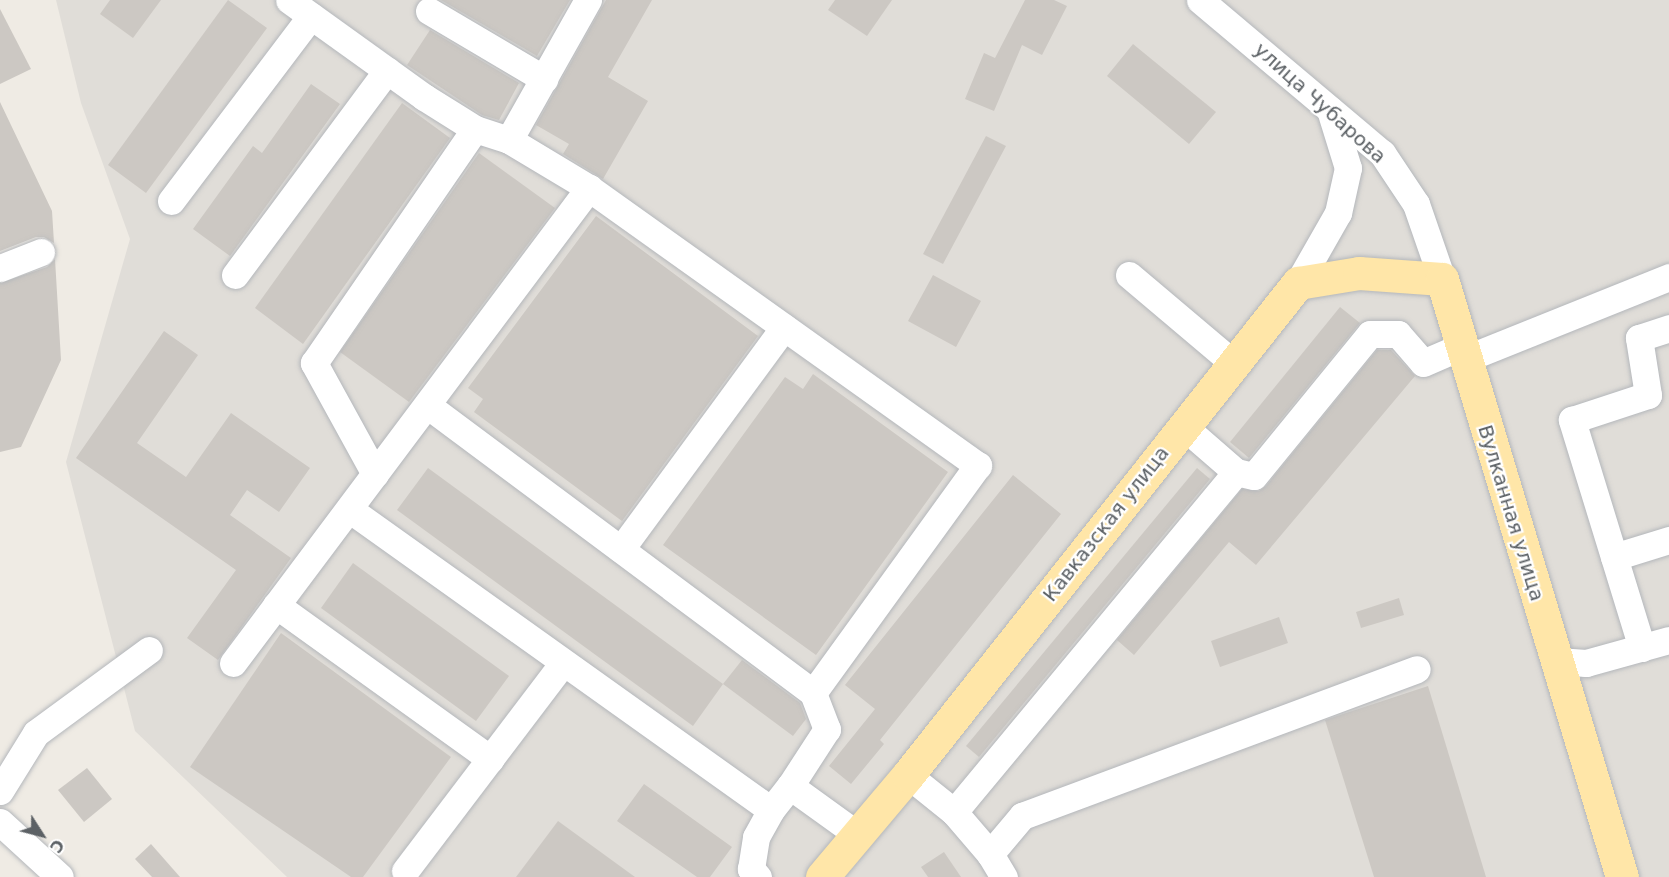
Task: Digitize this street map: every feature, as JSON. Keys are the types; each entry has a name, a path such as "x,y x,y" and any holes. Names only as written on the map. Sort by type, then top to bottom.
{"main road":[{"path":"1298,283 1359,273 1442,279"},
{"name":"улица Чубарова","path":"1442,279 1462,353"},
{"name":"Кавказская улица","path":"822,877 908,775 1298,283"},
{"name":"Вулканная улица","path":"1462,353 1622,877"}],"street":[{"path":"289,0 475,129 509,140 589,188 978,465 813,693"},
{"path":"509,140 588,0"},
{"name":"улица Чубарова","path":"1200,0 1388,161 1416,204 1442,279"},
{"path":"429,11 544,79"},
{"path":"171,201 311,16"},
{"path":"235,276 387,70"},
{"path":"1298,283 1338,213 1348,168 1330,110"},
{"path":"375,474 314,363 475,129"},
{"path":"233,663 589,188"},
{"path":"0,268 41,252"},
{"path":"1129,275 1233,363"},
{"path":"1183,426 1236,472 1254,476 1370,334 1398,334 1424,363 1462,353 1669,277"},
{"path":"621,549 784,327"},
{"path":"1642,648 1572,420 1648,395 1639,338 1669,328"},
{"path":"427,405 813,693 827,729 790,786 771,810 756,837 751,870 758,877"},
{"path":"954,812 1236,472"},
{"path":"349,509 562,664 771,810"},
{"path":"1614,557 1669,540"},
{"path":"276,605 490,759"},
{"path":"1557,661 1586,663 1669,640"},
{"path":"0,791 36,733 149,650"},
{"path":"405,871 562,664"},
{"path":"990,854 1023,816 1417,669"},
{"path":"908,775 954,812 990,854 1004,877"},
{"path":"790,786 858,835"},
{"path":"0,822 60,877"}],"shaded area":[{"path":"56,0 1669,0 1669,877 287,877 135,731 66,462 130,239 81,103"}],"building":[{"path":"110,0 161,0 133,38 100,14"},
{"path":"228,0 267,28 146,193 108,165"},
{"path":"441,0 570,0 537,56"},
{"path":"606,0 652,0 608,77 648,101 603,179 563,154 569,144 536,125"},
{"path":"835,0 892,0 867,36 828,10"},
{"path":"1025,0 1054,0 1067,6 1042,55 1022,45 994,111 965,99 984,53 995,58"},
{"path":"0,9 31,69 0,84"},
{"path":"430,30 519,83 499,120 482,115 407,65"},
{"path":"1133,44 1216,112 1189,144 1107,76"},
{"path":"311,84 340,104 230,256 193,229 253,146 262,153"},
{"path":"0,102 52,211 54,243 44,237 36,237 0,251"},
{"path":"402,103 450,138 303,344 255,308"},
{"path":"986,136 1006,146 943,264 923,254"},
{"path":"479,153 555,208 409,402 340,352"},
{"path":"596,216 758,336 622,521 474,412 483,399 468,388"},
{"path":"55,259 61,360 21,447 0,452 0,283 47,267"},
{"path":"933,275 981,301 956,347 908,321"},
{"path":"1340,307 1360,323 1249,458 1230,442"},
{"path":"164,331 198,355 137,443 186,477 231,413 310,468 279,512 247,490 230,515 291,558 218,660 187,638 236,570 76,458"},
{"path":"1377,350 1391,350 1415,376 1256,565 1229,542 1134,655 1117,640 1242,489 1259,491 1266,486"},
{"path":"813,374 948,472 816,655 663,545 785,377 803,389"},
{"path":"428,468 723,684 693,726 397,510"},
{"path":"1197,468 1210,479 979,757 966,746"},
{"path":"1013,475 1061,514 880,740 884,744 851,784 829,766 875,709 845,685"},
{"path":"353,563 509,676 476,721 321,608"},
{"path":"1399,598 1404,615 1361,628 1356,612"},
{"path":"1279,617 1288,643 1220,667 1211,641"},
{"path":"281,633 451,757 363,877 351,877 190,767"},
{"path":"742,660 800,703 806,719 793,736 723,684"},
{"path":"1428,686 1486,877 1374,877 1325,720"},
{"path":"87,768 112,799 84,822 58,790"},
{"path":"644,784 732,847 710,877 697,877 617,821"},
{"path":"558,821 635,877 516,877"},
{"path":"151,844 180,877 152,877 135,859"},
{"path":"944,852 961,877 928,877 921,867"}]}
